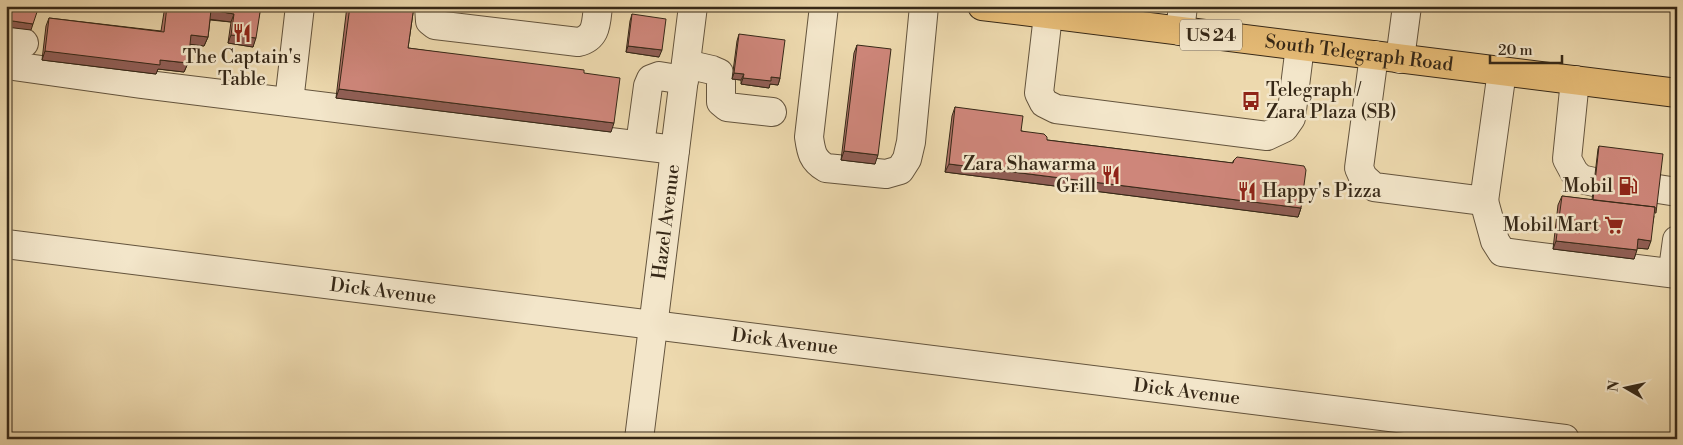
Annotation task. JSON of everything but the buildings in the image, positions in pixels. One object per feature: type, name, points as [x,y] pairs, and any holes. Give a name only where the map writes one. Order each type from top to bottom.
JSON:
[{"type":"highway","name":"South Telegraph Road","points":[[982,6],[1048,15],[1182,19],[1300,46],[1677,93]]},
{"type":"street","points":[[289,102],[300,6]]},
{"type":"street","points":[[429,6],[430,21],[435,25],[578,42],[586,40],[592,35],[596,25],[598,6]]},
{"type":"street","name":"Hazel Avenue","points":[[639,439],[693,6]]},
{"type":"street","points":[[824,6],[809,137],[812,155],[817,163],[826,168],[886,174],[900,170],[907,159],[911,142],[924,6]]},
{"type":"street","points":[[1407,6],[1387,57],[1359,168],[1363,177],[1374,187],[1484,200]]},
{"type":"street","points":[[1048,15],[1039,93],[1044,102],[1056,109],[1267,136],[1284,128],[1290,118],[1300,46]]},
{"type":"street","points":[[6,65],[141,84],[675,150]]},
{"type":"street","points":[[640,145],[648,86],[651,79],[659,76],[712,70],[719,73],[721,102],[727,107],[772,112]]},
{"type":"street","points":[[1502,71],[1484,200],[1495,242],[1502,252],[1676,259]]},
{"type":"street","points":[[1575,80],[1567,159],[1574,172],[1581,179],[1594,182]]},
{"type":"street","name":"Dick Avenue","points":[[6,244],[1564,439]]},
{"type":"place","name":"The Captain's Table","points":[[242,33]]},
{"type":"place","name":"Telegraph / Zara Plaza (SB)","points":[[1251,101]]},
{"type":"place","name":"Zara Shawarma Grill","points":[[1111,175]]},
{"type":"place","name":"Mobil","points":[[1628,186]]},
{"type":"place","name":"Happy's Pizza","points":[[1247,191]]},
{"type":"place","name":"Mobil Mart","points":[[1614,225]]}]
